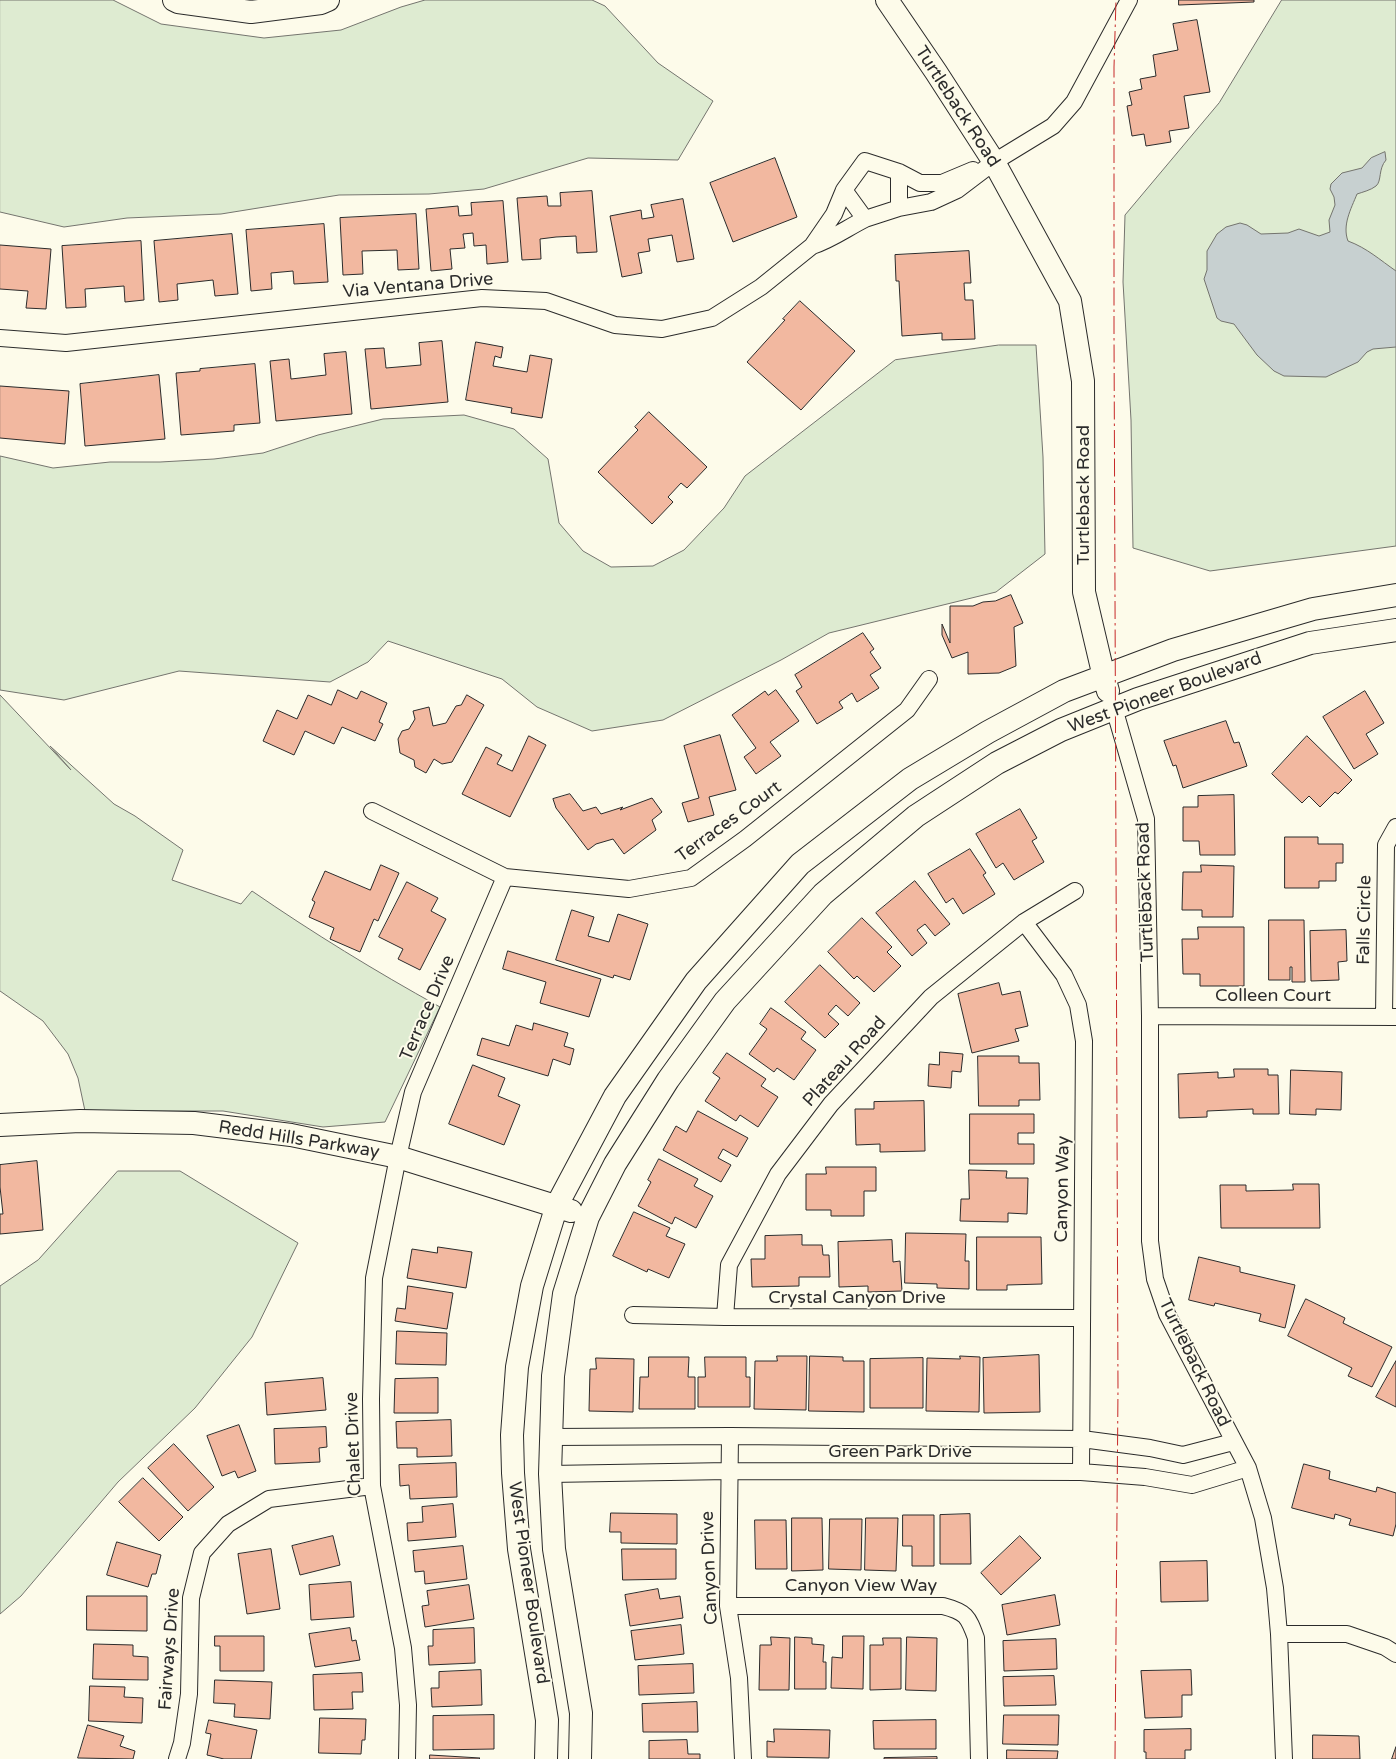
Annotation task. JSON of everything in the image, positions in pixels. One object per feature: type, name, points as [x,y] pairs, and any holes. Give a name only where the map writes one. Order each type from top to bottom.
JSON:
[{"type":"main road","points":[[174,0],[251,12],[321,3],[328,0]]},
{"type":"main road","name":"Turtleback Road","points":[[887,0],[994,162],[1070,300],[1084,381],[1084,592],[1104,677],[1114,708]]},
{"type":"main road","name":"West Pioneer Boulevard","points":[[546,1759],[547,1720],[520,1548],[513,1473],[512,1435],[517,1367],[532,1286],[557,1205],[616,1096],[696,981],[800,864],[910,779],[988,732],[1064,691],[1174,650],[1312,609],[1396,595]]},
{"type":"main road","name":"West Pioneer Boulevard","points":[[580,1759],[581,1714],[554,1548],[550,1474],[552,1376],[564,1294],[588,1217],[616,1164],[668,1080],[725,1001],[823,894],[916,816],[997,763],[1061,730],[1138,699],[1310,643],[1396,630]]},
{"type":"main road","name":"Redd Hills Parkway","points":[[0,1125],[80,1121],[194,1123],[291,1135],[398,1157],[557,1205],[588,1217]]},
{"type":"street","points":[[994,162],[942,183],[920,183],[899,172],[865,161],[844,190],[865,219],[899,208],[931,202],[957,190],[994,162],[1052,126],[1074,102],[1129,0]]},
{"type":"street","points":[[899,172],[899,208]]},
{"type":"street","name":"Via Ventana Drive","points":[[0,338],[66,343],[482,298],[546,301],[615,325],[662,329],[712,318],[760,286],[812,246],[834,214],[844,190]]},
{"type":"street","name":"Via Ventana Drive","points":[[812,246],[827,241],[842,230],[865,219]]},
{"type":"street","name":"Terraces Court","points":[[372,811],[505,878],[629,889],[691,878],[746,839],[906,710],[929,679]]},
{"type":"street","name":"Turtleback Road","points":[[1114,708],[1146,818],[1150,1016],[1150,1241],[1154,1279],[1167,1314],[1248,1468],[1263,1518],[1275,1588],[1280,1634],[1284,1759]]},
{"type":"street","name":"Falls Circle","points":[[1390,1017],[1386,845],[1396,827]]},
{"type":"street","name":"Terrace Drive","points":[[398,1157],[414,1092],[505,878]]},
{"type":"street","name":"Plateau Road","points":[[725,1317],[729,1265],[778,1174],[831,1104],[931,998],[1024,922],[1075,892]]},
{"type":"street","name":"Canyon Way","points":[[1024,922],[1064,975],[1078,1005],[1084,1041],[1081,1472]]},
{"type":"street","name":"Colleen Court","points":[[1150,1016],[1390,1017]]},
{"type":"street","name":"Chalet Drive","points":[[398,1157],[374,1278],[371,1399],[372,1486],[403,1648],[408,1704],[407,1759]]},
{"type":"street","name":"Crystal Canyon Drive","points":[[633,1314],[725,1317],[1081,1318]]},
{"type":"street","name":"Green Park Drive","points":[[551,1437],[730,1436],[1082,1439],[1150,1448],[1184,1455],[1233,1442]]},
{"type":"street","name":"Canyon Drive","points":[[730,1436],[728,1606],[739,1678],[743,1759]]},
{"type":"street","name":"Green Park Drive","points":[[550,1474],[729,1471],[1081,1472],[1145,1477],[1192,1484],[1248,1468]]},
{"type":"street","name":"Fairways Drive","points":[[177,1759],[182,1743],[189,1694],[191,1598],[202,1553],[228,1524],[269,1499],[372,1486]]},
{"type":"street","name":"Canyon View Way","points":[[728,1606],[943,1606],[958,1610],[969,1619],[976,1638],[979,1759]]},
{"type":"street","points":[[1280,1634],[1347,1634],[1384,1647],[1396,1654]]},
{"type":"green space","points":[[0,0],[113,0],[161,24],[264,38],[341,30],[425,0],[592,0],[605,6],[658,63],[713,101],[678,160],[588,158],[484,189],[429,194],[339,195],[221,214],[127,218],[64,227],[0,212]]},
{"type":"green space","points":[[1282,0],[1396,0],[1396,546],[1210,571],[1133,548],[1131,420],[1123,282],[1125,215],[1219,103]]},
{"type":"green space","points":[[999,345],[1036,345],[1043,457],[1045,554],[996,592],[829,633],[781,660],[663,720],[592,731],[537,707],[502,679],[388,641],[368,662],[330,682],[179,671],[64,700],[0,690],[0,456],[53,468],[110,462],[214,459],[263,453],[318,435],[383,419],[464,415],[514,429],[548,459],[559,523],[583,551],[611,567],[653,566],[684,550],[724,508],[745,476],[895,360]]},
{"type":"green space","points":[[0,695],[71,770],[50,746],[114,804],[135,816],[183,850],[172,880],[241,904],[252,891],[344,951],[440,1007],[385,1122],[323,1127],[223,1111],[85,1111],[78,1078],[68,1054],[43,1021],[0,991]]},
{"type":"green space","points":[[118,1171],[180,1171],[298,1243],[252,1337],[195,1408],[118,1482],[21,1596],[0,1614],[0,1286],[38,1260]]},
{"type":"shaded area","points":[[1385,152],[1386,160],[1382,167],[1378,184],[1372,189],[1357,194],[1348,217],[1346,235],[1348,241],[1367,251],[1396,271],[1396,347],[1373,349],[1367,352],[1358,362],[1326,377],[1284,376],[1274,371],[1257,355],[1234,324],[1217,318],[1204,279],[1207,270],[1207,251],[1217,234],[1226,227],[1240,223],[1261,234],[1288,233],[1299,229],[1319,236],[1330,232],[1329,220],[1335,205],[1330,189],[1331,184],[1342,173],[1362,168],[1371,158]]},
{"type":"building","points":[[1179,0],[1254,0],[1254,2],[1179,5]]},
{"type":"building","points":[[1197,20],[1210,92],[1184,96],[1189,128],[1169,131],[1171,142],[1146,146],[1144,134],[1132,136],[1127,106],[1132,105],[1129,92],[1142,89],[1140,79],[1156,76],[1153,55],[1178,50],[1173,24]]},
{"type":"building","points":[[775,158],[797,217],[733,242],[710,183]]},
{"type":"building","points":[[592,191],[597,252],[577,253],[576,236],[556,237],[540,239],[541,259],[522,260],[517,198],[547,196],[548,206],[561,206],[560,193]]},
{"type":"building","points":[[683,199],[694,259],[677,262],[672,235],[648,239],[650,251],[638,253],[642,273],[622,277],[610,216],[641,210],[642,219],[654,217],[651,205]]},
{"type":"building","points":[[503,201],[508,262],[487,264],[486,245],[474,246],[473,233],[463,234],[465,248],[450,249],[452,269],[431,271],[426,209],[458,206],[459,216],[472,215],[471,203]]},
{"type":"building","points":[[416,214],[419,269],[398,270],[397,250],[362,251],[363,274],[343,275],[340,218]]},
{"type":"building","points":[[324,224],[328,282],[294,284],[293,271],[271,273],[272,289],[251,291],[246,230]]},
{"type":"building","points":[[232,234],[238,294],[215,296],[213,280],[177,284],[178,300],[159,302],[154,241]]},
{"type":"building","points":[[141,241],[144,300],[125,302],[124,286],[85,289],[86,307],[66,308],[62,246]]},
{"type":"building","points":[[0,245],[51,249],[46,309],[26,308],[28,291],[0,289]]},
{"type":"building","points":[[969,251],[971,283],[964,283],[965,300],[973,300],[975,339],[942,340],[942,333],[902,336],[899,281],[896,281],[895,255]]},
{"type":"building","points":[[800,301],[855,351],[801,410],[747,362]]},
{"type":"building","points":[[442,341],[448,402],[371,409],[365,349],[384,348],[386,368],[421,365],[419,343]]},
{"type":"building","points":[[476,342],[503,347],[501,358],[495,356],[493,366],[527,372],[530,355],[552,359],[542,418],[511,413],[512,408],[466,400]]},
{"type":"building","points":[[346,352],[352,414],[276,421],[270,361],[289,359],[291,379],[326,375],[324,354]]},
{"type":"building","points":[[255,364],[260,423],[234,425],[234,431],[181,435],[176,373]]},
{"type":"building","points":[[159,375],[165,439],[85,446],[80,384]]},
{"type":"building","points":[[0,386],[69,391],[65,444],[0,438]]},
{"type":"building","points":[[649,412],[707,467],[687,488],[681,483],[668,497],[673,502],[652,524],[598,472],[638,430],[635,427]]},
{"type":"building","points":[[1011,595],[1023,623],[1014,627],[1016,666],[999,673],[968,674],[968,652],[952,658],[942,635],[942,624],[950,643],[950,606],[973,606]]},
{"type":"building","points":[[863,633],[874,649],[870,652],[881,668],[870,675],[879,688],[857,702],[852,693],[839,702],[843,708],[817,724],[796,691],[802,687],[795,675]]},
{"type":"building","points":[[338,690],[357,699],[361,691],[387,703],[379,722],[383,724],[375,741],[342,727],[334,744],[305,731],[294,755],[263,741],[277,710],[297,719],[308,695],[331,705]]},
{"type":"building","points":[[776,690],[799,721],[770,742],[781,756],[756,774],[744,757],[756,748],[732,715],[765,691],[768,695]]},
{"type":"building","points":[[1365,691],[1384,723],[1366,734],[1378,754],[1354,769],[1323,717]]},
{"type":"building","points":[[467,695],[484,705],[452,762],[442,764],[434,759],[426,773],[415,767],[414,760],[400,753],[398,739],[402,731],[409,729],[415,719],[413,711],[429,707],[433,726],[446,723],[456,706],[461,705]]},
{"type":"building","points":[[1226,721],[1234,743],[1239,742],[1247,766],[1183,788],[1176,765],[1173,766],[1164,741]]},
{"type":"building","points":[[720,735],[736,790],[709,797],[714,815],[688,822],[682,803],[699,798],[684,746]]},
{"type":"building","points":[[529,736],[546,745],[510,817],[462,794],[486,747],[502,755],[497,764],[512,771]]},
{"type":"building","points":[[1307,736],[1352,780],[1338,794],[1335,792],[1320,807],[1309,796],[1302,803],[1272,774]]},
{"type":"building","points":[[570,794],[583,811],[596,807],[601,814],[623,807],[620,810],[652,798],[662,812],[652,820],[656,830],[624,854],[613,839],[596,844],[588,850],[556,808],[553,799]]},
{"type":"building","points":[[1234,795],[1235,855],[1200,855],[1199,841],[1183,841],[1183,807],[1198,807],[1198,796]]},
{"type":"building","points":[[1020,809],[1037,838],[1032,841],[1044,862],[1014,880],[1003,863],[996,868],[976,834]]},
{"type":"building","points":[[1285,837],[1318,837],[1318,844],[1343,844],[1343,863],[1336,863],[1336,881],[1319,881],[1319,888],[1285,888]]},
{"type":"building","points":[[970,849],[986,873],[983,875],[995,894],[963,914],[953,898],[946,903],[928,874]]},
{"type":"building","points":[[381,865],[399,873],[378,921],[374,919],[360,952],[330,939],[334,928],[309,917],[315,902],[312,900],[325,871],[370,890]]},
{"type":"building","points":[[1201,865],[1234,866],[1233,917],[1202,917],[1202,910],[1182,910],[1183,872],[1201,872]]},
{"type":"building","points":[[915,881],[950,924],[935,936],[925,924],[917,930],[927,943],[912,956],[876,913]]},
{"type":"building","points":[[407,882],[438,898],[431,911],[446,919],[420,970],[398,959],[403,949],[379,937]]},
{"type":"building","points":[[572,910],[594,917],[588,936],[609,942],[618,914],[648,924],[630,980],[614,975],[613,978],[556,960]]},
{"type":"building","points":[[862,918],[892,947],[887,952],[901,966],[874,992],[857,976],[854,979],[828,952]]},
{"type":"building","points":[[1269,920],[1304,920],[1305,982],[1292,982],[1292,967],[1290,967],[1290,980],[1269,980]]},
{"type":"building","points":[[1198,927],[1244,927],[1244,986],[1200,986],[1200,974],[1183,974],[1182,939],[1198,939]]},
{"type":"building","points":[[1346,930],[1347,961],[1338,962],[1339,980],[1311,981],[1310,931]]},
{"type":"building","points":[[508,951],[601,979],[589,1017],[540,1003],[546,982],[503,969]]},
{"type":"building","points":[[820,965],[860,1003],[848,1016],[836,1005],[828,1014],[839,1024],[825,1038],[785,1002]]},
{"type":"building","points":[[999,983],[1002,995],[1020,991],[1028,1026],[1015,1029],[1019,1041],[972,1053],[958,994]]},
{"type":"building","points":[[771,1008],[806,1032],[801,1039],[816,1050],[794,1080],[777,1068],[774,1072],[749,1054],[767,1029],[760,1024]]},
{"type":"building","points":[[534,1023],[568,1033],[564,1046],[574,1049],[570,1065],[553,1059],[548,1076],[477,1055],[482,1038],[509,1046],[516,1025],[532,1030]]},
{"type":"building","points":[[940,1052],[963,1054],[961,1072],[952,1071],[951,1088],[928,1086],[929,1064],[939,1065]]},
{"type":"building","points":[[727,1053],[766,1079],[761,1086],[778,1097],[758,1127],[740,1115],[736,1121],[705,1101],[720,1078],[713,1073]]},
{"type":"building","points":[[978,1056],[1019,1056],[1019,1063],[1039,1063],[1040,1100],[1019,1100],[1019,1106],[979,1106]]},
{"type":"building","points":[[473,1065],[505,1078],[498,1096],[520,1105],[504,1145],[449,1124]]},
{"type":"building","points":[[1234,1069],[1268,1069],[1268,1075],[1278,1075],[1279,1114],[1253,1114],[1253,1109],[1207,1111],[1207,1117],[1179,1118],[1178,1074],[1218,1072],[1218,1078],[1234,1077]]},
{"type":"building","points":[[1291,1070],[1342,1072],[1341,1110],[1316,1109],[1316,1115],[1290,1114]]},
{"type":"building","points":[[924,1101],[925,1151],[880,1152],[880,1144],[856,1145],[855,1109],[874,1109],[874,1102]]},
{"type":"building","points":[[698,1111],[748,1138],[737,1157],[723,1149],[718,1158],[731,1165],[721,1182],[663,1150],[676,1126],[686,1132]]},
{"type":"building","points":[[970,1114],[1034,1114],[1034,1133],[1018,1133],[1018,1144],[1034,1144],[1034,1164],[970,1164]]},
{"type":"building","points":[[659,1159],[698,1179],[694,1186],[713,1196],[696,1228],[675,1217],[672,1224],[638,1206],[651,1182],[648,1180]]},
{"type":"building","points":[[37,1161],[43,1230],[0,1234],[0,1214],[3,1214],[0,1165]]},
{"type":"building","points":[[826,1167],[876,1167],[876,1191],[864,1191],[864,1216],[831,1216],[831,1210],[806,1210],[806,1174],[826,1174]]},
{"type":"building","points":[[969,1170],[1007,1171],[1006,1178],[1028,1178],[1027,1214],[1008,1213],[1008,1222],[960,1221],[961,1199],[969,1199]]},
{"type":"building","points":[[1293,1184],[1319,1184],[1320,1228],[1221,1228],[1220,1185],[1246,1185],[1246,1191],[1293,1190]]},
{"type":"building","points":[[634,1212],[670,1228],[666,1236],[685,1244],[669,1278],[648,1269],[647,1272],[613,1256]]},
{"type":"building","points":[[906,1233],[966,1234],[965,1261],[969,1261],[969,1289],[937,1288],[937,1284],[905,1283]]},
{"type":"building","points":[[802,1235],[802,1245],[822,1245],[823,1255],[829,1255],[830,1277],[799,1277],[799,1286],[752,1287],[751,1259],[765,1259],[765,1236]]},
{"type":"building","points":[[977,1237],[1041,1237],[1042,1284],[1007,1285],[1007,1290],[977,1290]]},
{"type":"building","points":[[892,1240],[893,1262],[900,1261],[902,1291],[868,1292],[868,1286],[839,1287],[838,1242]]},
{"type":"building","points":[[438,1247],[472,1252],[466,1288],[407,1278],[412,1249],[437,1253]]},
{"type":"building","points":[[1199,1257],[1240,1267],[1240,1272],[1295,1285],[1285,1328],[1259,1321],[1261,1314],[1215,1303],[1214,1306],[1189,1300]]},
{"type":"building","points":[[408,1286],[453,1293],[447,1329],[395,1321],[397,1308],[405,1309]]},
{"type":"building","points":[[1306,1299],[1345,1318],[1343,1323],[1392,1347],[1372,1387],[1348,1376],[1352,1368],[1288,1336]]},
{"type":"building","points":[[397,1331],[447,1333],[446,1365],[396,1364]]},
{"type":"building","points":[[1039,1355],[1040,1412],[984,1413],[983,1358]]},
{"type":"building","points":[[777,1356],[807,1356],[806,1410],[754,1409],[755,1361],[777,1361]]},
{"type":"building","points":[[810,1356],[843,1357],[843,1361],[864,1361],[864,1412],[809,1411]]},
{"type":"building","points":[[960,1356],[980,1357],[979,1412],[926,1411],[927,1358],[960,1359]]},
{"type":"building","points":[[649,1357],[689,1357],[688,1377],[695,1377],[695,1409],[639,1409],[640,1377],[648,1377]]},
{"type":"building","points":[[705,1357],[746,1357],[746,1377],[750,1377],[750,1407],[698,1407],[698,1377],[705,1377]]},
{"type":"building","points":[[596,1358],[634,1359],[633,1412],[589,1411],[590,1369],[596,1369]]},
{"type":"building","points":[[923,1358],[923,1408],[870,1408],[870,1359]]},
{"type":"building","points":[[1396,1361],[1396,1407],[1376,1397]]},
{"type":"building","points":[[323,1378],[326,1410],[267,1415],[265,1383]]},
{"type":"building","points":[[438,1378],[438,1413],[394,1413],[395,1379]]},
{"type":"building","points":[[451,1420],[452,1456],[417,1457],[417,1448],[397,1448],[396,1422]]},
{"type":"building","points":[[239,1425],[256,1471],[238,1478],[235,1471],[222,1476],[207,1436]]},
{"type":"building","points":[[326,1427],[327,1447],[319,1448],[320,1462],[275,1464],[274,1429]]},
{"type":"building","points":[[174,1444],[214,1487],[188,1511],[148,1468]]},
{"type":"building","points":[[456,1463],[457,1497],[410,1499],[409,1485],[400,1486],[399,1465]]},
{"type":"building","points":[[1304,1464],[1330,1471],[1329,1479],[1376,1492],[1377,1487],[1396,1493],[1396,1524],[1393,1536],[1349,1525],[1351,1519],[1335,1514],[1334,1519],[1292,1508]]},
{"type":"building","points":[[143,1478],[183,1517],[159,1541],[119,1502]]},
{"type":"building","points":[[453,1504],[456,1537],[408,1541],[407,1523],[423,1522],[422,1507]]},
{"type":"building","points":[[611,1513],[677,1514],[677,1544],[621,1543],[621,1532],[610,1532]]},
{"type":"building","points":[[970,1514],[971,1564],[940,1564],[940,1515]]},
{"type":"building","points":[[903,1515],[934,1515],[934,1566],[912,1566],[912,1546],[903,1546]]},
{"type":"building","points":[[792,1518],[822,1518],[823,1570],[792,1571]]},
{"type":"building","points":[[866,1518],[898,1518],[896,1571],[865,1570]]},
{"type":"building","points":[[830,1519],[862,1519],[861,1570],[829,1569]]},
{"type":"building","points":[[755,1520],[786,1520],[787,1569],[756,1569]]},
{"type":"building","points":[[333,1536],[340,1565],[300,1575],[292,1546]]},
{"type":"building","points":[[1020,1536],[1041,1558],[1001,1595],[981,1573]]},
{"type":"building","points":[[117,1542],[161,1555],[156,1574],[152,1574],[148,1587],[107,1575]]},
{"type":"building","points":[[463,1546],[467,1579],[425,1584],[424,1571],[415,1572],[413,1551]]},
{"type":"building","points":[[271,1549],[280,1609],[247,1614],[238,1554]]},
{"type":"building","points":[[622,1549],[676,1549],[676,1579],[623,1580]]},
{"type":"building","points":[[1207,1561],[1208,1601],[1161,1602],[1160,1562]]},
{"type":"building","points":[[351,1582],[354,1617],[311,1620],[309,1585]]},
{"type":"building","points":[[469,1585],[474,1619],[425,1627],[422,1606],[429,1605],[427,1591]]},
{"type":"building","points":[[658,1589],[660,1599],[680,1596],[683,1618],[630,1626],[625,1595]]},
{"type":"building","points":[[1055,1595],[1060,1625],[1007,1635],[1002,1605]]},
{"type":"building","points":[[87,1596],[147,1596],[147,1631],[87,1630]]},
{"type":"building","points":[[681,1625],[684,1654],[635,1660],[631,1631]]},
{"type":"building","points":[[350,1628],[352,1641],[356,1640],[360,1660],[315,1667],[309,1634]]},
{"type":"building","points":[[474,1628],[475,1663],[429,1665],[428,1646],[433,1646],[433,1630]]},
{"type":"building","points":[[215,1636],[264,1636],[264,1671],[220,1671],[220,1646],[215,1646]]},
{"type":"building","points":[[843,1636],[864,1636],[863,1689],[831,1688],[832,1657],[842,1658]]},
{"type":"building","points":[[771,1637],[790,1638],[789,1690],[759,1690],[760,1645],[771,1645]]},
{"type":"building","points":[[795,1637],[812,1638],[812,1644],[824,1645],[823,1662],[826,1662],[826,1689],[795,1689]]},
{"type":"building","points":[[907,1637],[937,1638],[936,1691],[906,1690]]},
{"type":"building","points":[[883,1638],[901,1638],[901,1689],[870,1690],[870,1645],[883,1645]]},
{"type":"building","points":[[1056,1639],[1057,1669],[1004,1671],[1003,1641]]},
{"type":"building","points":[[94,1644],[133,1645],[133,1656],[148,1657],[148,1680],[93,1679]]},
{"type":"building","points":[[693,1664],[694,1693],[639,1695],[638,1666]]},
{"type":"building","points":[[481,1670],[482,1705],[432,1707],[431,1688],[439,1688],[439,1672]]},
{"type":"building","points":[[1191,1670],[1192,1695],[1182,1695],[1182,1717],[1145,1718],[1141,1671]]},
{"type":"building","points":[[362,1673],[363,1692],[352,1692],[353,1709],[314,1710],[313,1675]]},
{"type":"building","points":[[1054,1676],[1056,1705],[1004,1706],[1003,1677]]},
{"type":"building","points":[[215,1680],[272,1682],[270,1719],[234,1717],[235,1704],[214,1703]]},
{"type":"building","points":[[90,1686],[125,1687],[124,1697],[143,1698],[142,1723],[89,1721]]},
{"type":"building","points":[[697,1702],[698,1732],[643,1732],[642,1704]]},
{"type":"building","points":[[494,1715],[494,1749],[433,1750],[433,1716]]},
{"type":"building","points":[[1004,1715],[1059,1715],[1058,1745],[1003,1744]]},
{"type":"building","points":[[320,1718],[366,1719],[365,1740],[362,1740],[361,1754],[319,1753]]},
{"type":"building","points":[[209,1720],[257,1730],[251,1759],[224,1759],[207,1755],[211,1734],[206,1733]]},
{"type":"building","points":[[936,1720],[936,1749],[874,1749],[873,1721]]},
{"type":"building","points":[[88,1725],[124,1736],[120,1746],[135,1751],[133,1759],[78,1758]]},
{"type":"building","points":[[774,1729],[830,1730],[829,1758],[767,1757],[767,1741],[774,1742]]},
{"type":"building","points":[[1191,1729],[1191,1750],[1185,1750],[1185,1759],[1146,1759],[1146,1752],[1144,1752],[1144,1730]]},
{"type":"building","points":[[1313,1735],[1359,1736],[1360,1759],[1313,1759]]},
{"type":"building","points":[[687,1740],[688,1754],[700,1754],[700,1759],[649,1759],[649,1741]]},
{"type":"building","points":[[1396,1747],[1396,1759],[1392,1759]]},
{"type":"building","points":[[1007,1750],[1058,1751],[1057,1759],[1007,1759]]},
{"type":"building","points":[[430,1755],[480,1758],[430,1759]]},
{"type":"building","points":[[937,1757],[937,1759],[884,1759],[884,1758]]},
{"type":"power","points":[[1115,1759],[1118,1389],[1114,330],[1114,67],[1116,0]]}]
